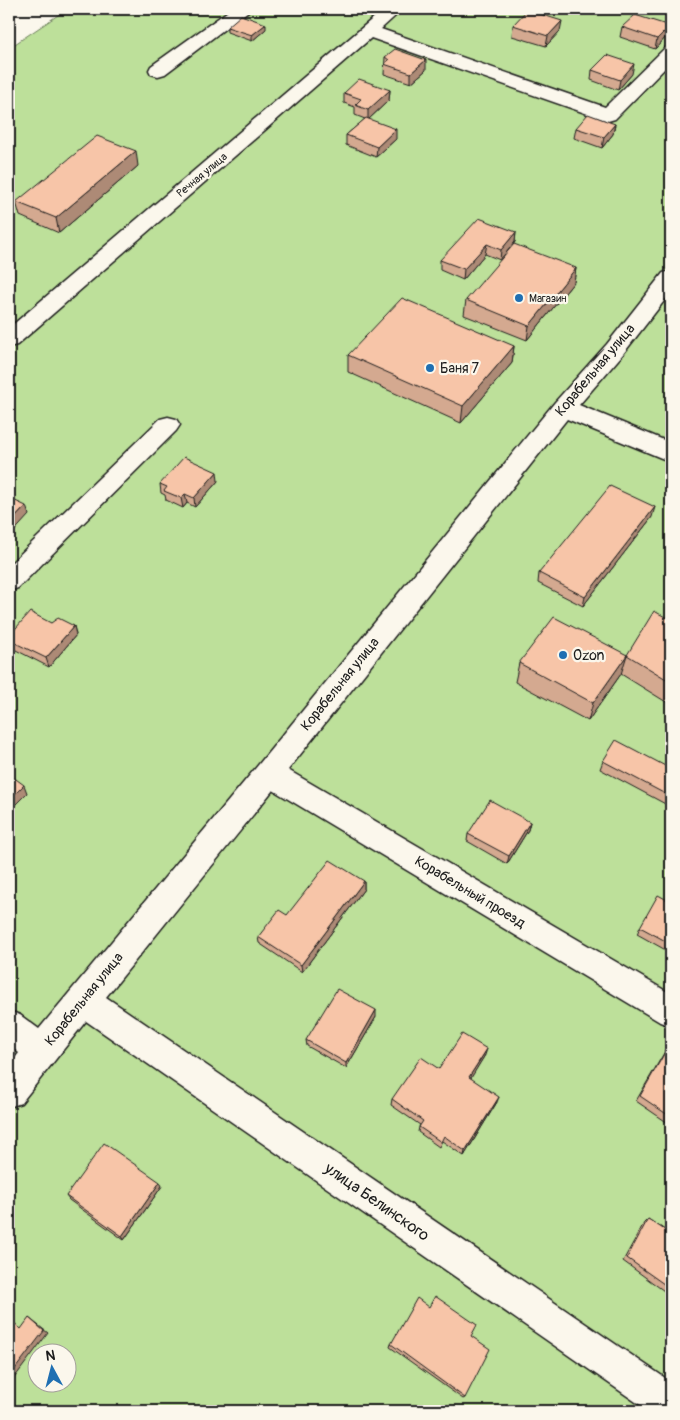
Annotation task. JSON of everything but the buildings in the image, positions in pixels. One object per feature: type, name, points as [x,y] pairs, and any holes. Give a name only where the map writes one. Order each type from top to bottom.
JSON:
[{"type":"street","points":[[158,70],[242,9]]},
{"type":"street","name":"Речная улица","points":[[9,340],[394,9]]},
{"type":"street","points":[[369,31],[608,115],[671,52]]},
{"type":"street","name":"Корабельная улица","points":[[9,1091],[269,773],[563,408],[615,349],[671,278]]},
{"type":"street","points":[[563,408],[671,453]]},
{"type":"street","points":[[9,582],[168,425]]},
{"type":"street","name":"Корабельный проезд","points":[[269,773],[671,1011]]},
{"type":"street","name":"улица Белинского","points":[[84,1000],[671,1404]]},
{"type":"street","points":[[9,1026],[42,1050]]},
{"type":"green space","points":[[67,9],[671,9],[671,1411],[9,1411],[9,48]]},
{"type":"place","name":"Магазин","points":[[519,298]]},
{"type":"place","name":"Баня 7","points":[[430,368]]},
{"type":"place","name":"Ozon","points":[[563,655]]}]
